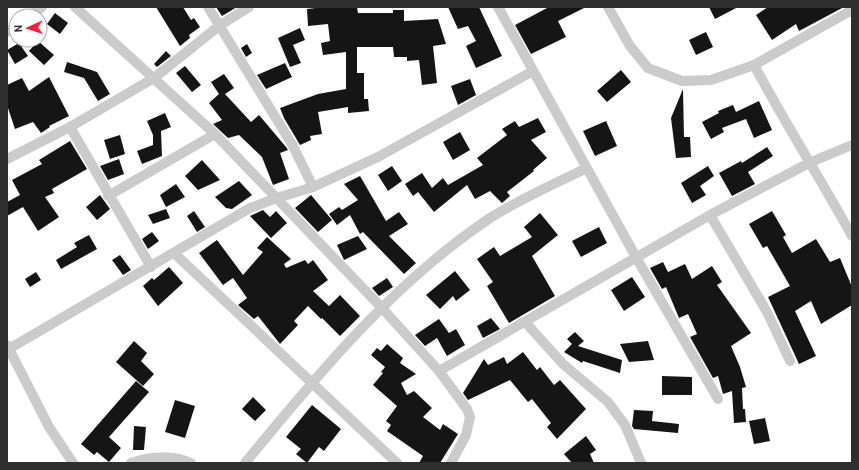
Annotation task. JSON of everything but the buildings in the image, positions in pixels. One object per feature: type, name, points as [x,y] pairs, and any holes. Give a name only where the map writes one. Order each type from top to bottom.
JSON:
[{"type":"street","points":[[75,7],[215,134],[381,307],[439,371],[467,409],[470,417],[466,435],[452,463]]},
{"type":"street","points":[[208,7],[293,146],[313,187]]},
{"type":"street","points":[[7,159],[70,127],[154,78],[219,26],[249,7]]},
{"type":"street","points":[[498,7],[637,259],[718,399]]},
{"type":"street","points":[[608,7],[630,46],[648,68],[682,81],[711,80],[754,65],[852,10]]},
{"type":"street","points":[[754,65],[780,114],[811,162],[852,236]]},
{"type":"street","points":[[74,463],[49,427],[8,348],[151,267],[250,208],[313,187],[378,158],[533,71]]},
{"type":"street","points":[[70,127],[108,196],[151,267]]},
{"type":"street","points":[[108,196],[215,134]]},
{"type":"street","points":[[439,371],[637,259],[710,215],[811,162],[852,145]]},
{"type":"street","points":[[245,463],[312,382],[381,307],[437,258],[490,218],[586,168]]},
{"type":"street","points":[[710,215],[767,312],[790,361]]},
{"type":"street","points":[[174,253],[397,463]]},
{"type":"street","points":[[525,322],[563,364],[608,402],[625,425],[641,463]]},
{"type":"street","points":[[131,463],[139,460],[164,457],[191,463]]}]
